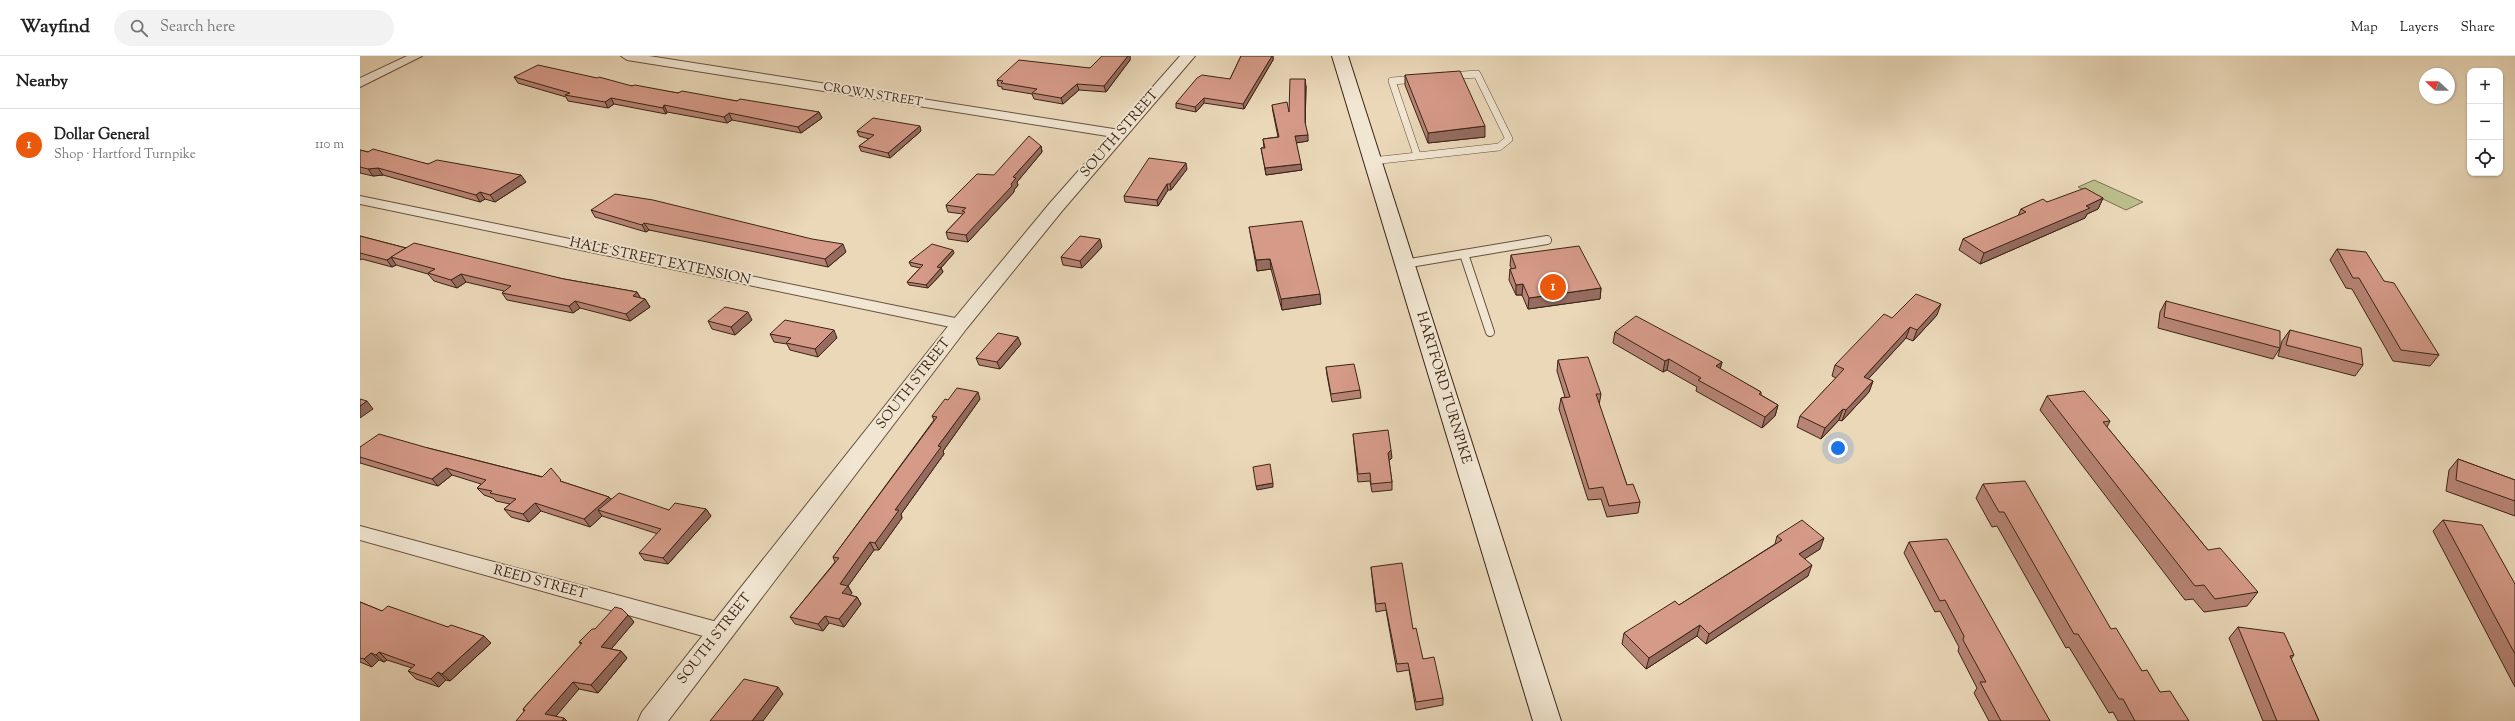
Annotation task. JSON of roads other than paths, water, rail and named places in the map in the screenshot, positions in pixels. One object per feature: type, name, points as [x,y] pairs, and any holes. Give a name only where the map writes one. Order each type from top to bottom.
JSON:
[{"type":"main road","name":"HARTFORD TURNPIKE","points":[[1340,56],[1546,721]]},
{"type":"street","points":[[360,83],[416,56]]},
{"type":"street","name":"CROWN STREET","points":[[627,56],[1120,134]]},
{"type":"street","name":"SOUTH STREET","points":[[652,721],[960,324],[1056,207],[1188,56]]},
{"type":"street","name":"HALE STREET EXTENSION","points":[[360,200],[960,324]]},
{"type":"street","name":"REED STREET","points":[[360,533],[721,632]]},
{"type":"lane","points":[[1372,161],[1499,147],[1509,139],[1477,74],[1438,77]]},
{"type":"lane","points":[[1417,155],[1392,81],[1423,78]]},
{"type":"lane","points":[[1404,264],[1547,240]]},
{"type":"lane","points":[[1464,254],[1490,332]]},
{"type":"place","name":"Dollar General","points":[[1553,287]]}]
